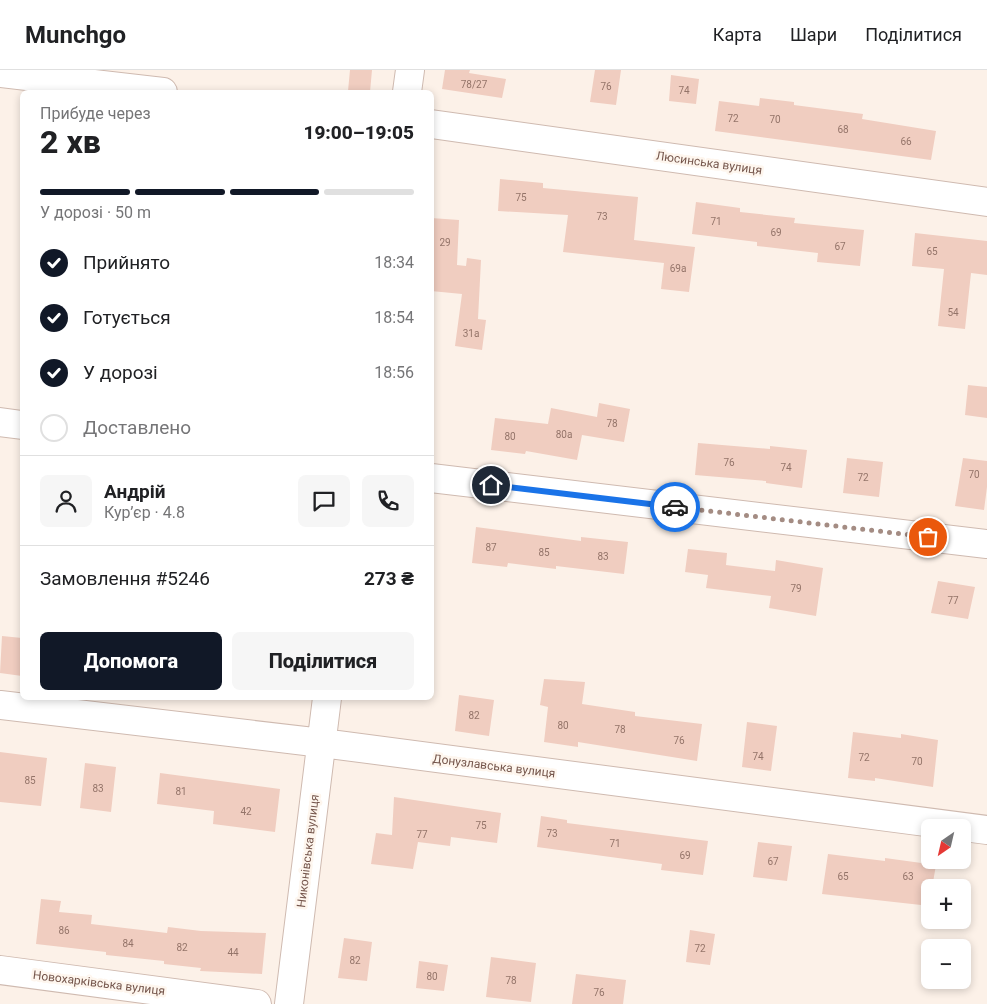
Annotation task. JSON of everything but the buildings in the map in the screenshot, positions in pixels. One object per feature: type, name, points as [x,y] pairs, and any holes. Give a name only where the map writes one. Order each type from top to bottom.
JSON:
[{"type":"street","points":[[407,90],[410,70]]},
{"type":"street","points":[[0,74],[145,90]]},
{"type":"street","name":"Люсинська вулиця","points":[[434,124],[987,202]]},
{"type":"street","points":[[0,422],[20,425]]},
{"type":"street","points":[[434,478],[987,544]]},
{"type":"street","name":"Никонівська вулиця","points":[[288,1004],[327,700]]},
{"type":"street","name":"Донузлавська вулиця","points":[[0,705],[322,743],[987,830]]},
{"type":"street","name":"Новохарківська вулиця","points":[[0,970],[258,1004]]},
{"type":"way so far","points":[[675,507],[928,537]]},
{"type":"route","points":[[491,485],[675,507]]}]
